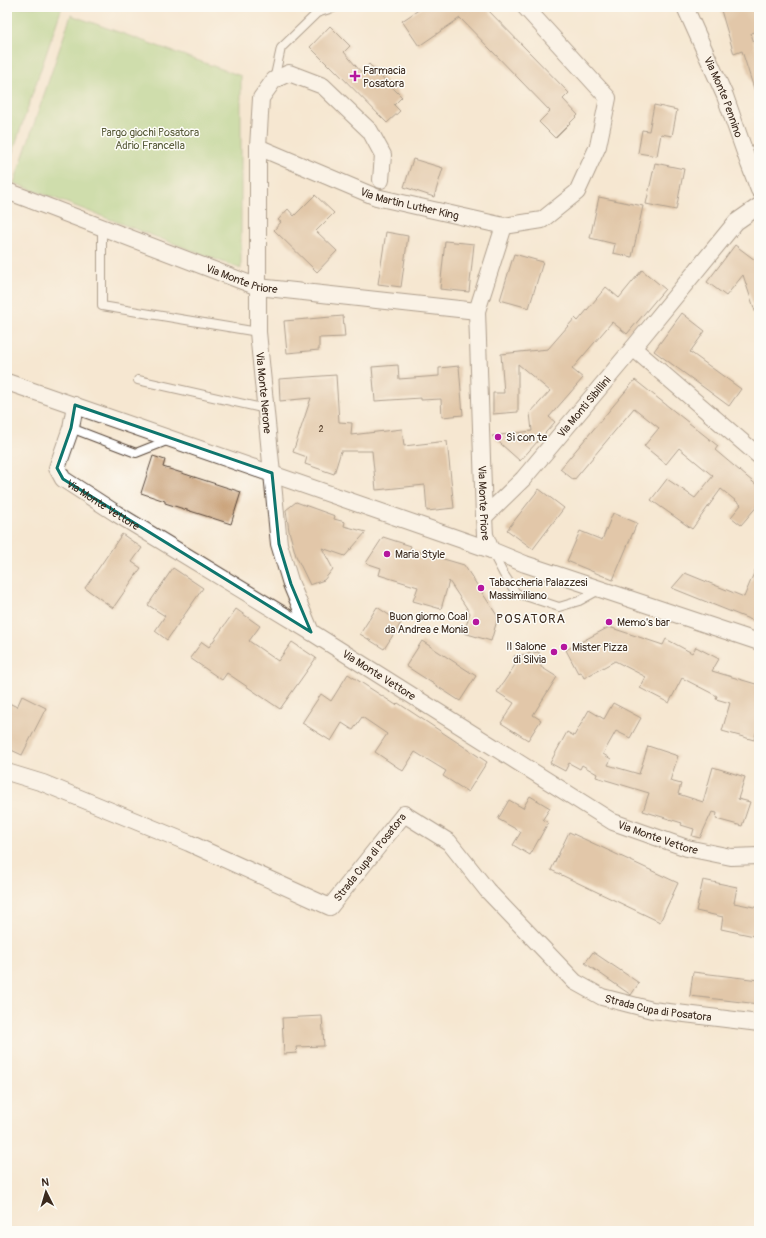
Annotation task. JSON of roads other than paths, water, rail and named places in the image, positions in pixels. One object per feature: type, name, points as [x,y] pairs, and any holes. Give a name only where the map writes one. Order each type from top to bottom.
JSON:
[{"type":"street","name":"Via Martin Luther King","points":[[258,146],[376,196],[504,226],[542,220],[577,192],[598,146],[608,98],[525,7]]},
{"type":"street","name":"Via Monte Pennino","points":[[685,7],[725,96],[748,164],[759,190]]},
{"type":"street","name":"Via Martin Luther King","points":[[274,80],[289,73],[323,86],[370,131],[383,155],[380,180]]},
{"type":"street","points":[[258,146],[261,98],[274,80]]},
{"type":"street","name":"Via Monte Nerone","points":[[258,146],[258,332],[279,544],[291,584],[311,632]]},
{"type":"street","name":"Via Monte Priore","points":[[13,193],[258,288],[477,311]]},
{"type":"street","name":"Via Monti Sibillini","points":[[484,517],[523,478],[633,348],[736,222],[759,206]]},
{"type":"street","name":"Via Monte Priore","points":[[491,550],[485,535],[477,311],[504,226]]},
{"type":"street","points":[[633,348],[759,456]]},
{"type":"street","points":[[7,382],[272,473],[491,550],[525,564],[759,642]]},
{"type":"street","name":"Via Monte Vettore","points":[[75,405],[71,428],[57,468],[63,479],[311,632],[613,822],[687,848],[731,857],[759,856]]},
{"type":"street","name":"Strada Cupa di Posatora","points":[[7,772],[42,784],[189,843],[330,907],[404,814],[449,842],[487,890],[575,982],[602,997],[652,1010],[759,1023]]},
{"type":"lane","points":[[274,80],[281,48],[317,14],[336,7]]},
{"type":"lane","points":[[102,227],[102,306],[258,332]]},
{"type":"lane","points":[[138,380],[266,408]]},
{"type":"lane","points":[[71,428],[136,452],[172,439]]},
{"type":"lane","points":[[491,550],[516,593],[559,607],[579,601],[600,589]]},
{"type":"place","name":"Farmacia Posatora","points":[[355,76]]},
{"type":"place","name":"Sì con te","points":[[498,437]]},
{"type":"place","name":"Maria Style","points":[[387,554]]},
{"type":"place","name":"Tabaccheria Palazzesi Massimiliano","points":[[481,588]]},
{"type":"place","name":"Buon giorno Coal da Andrea e Monia","points":[[476,622]]},
{"type":"place","name":"Memo's bar","points":[[609,622]]},
{"type":"place","name":"Mister Pizza","points":[[564,647]]},
{"type":"place","name":"Il Salone di Silvia","points":[[554,652]]},
{"type":"district","name":"POSATORA","points":[[531,618]]},
{"type":"park label","name":"Pargo giochi Posatora Adrio Francella","points":[[150,138]]}]
